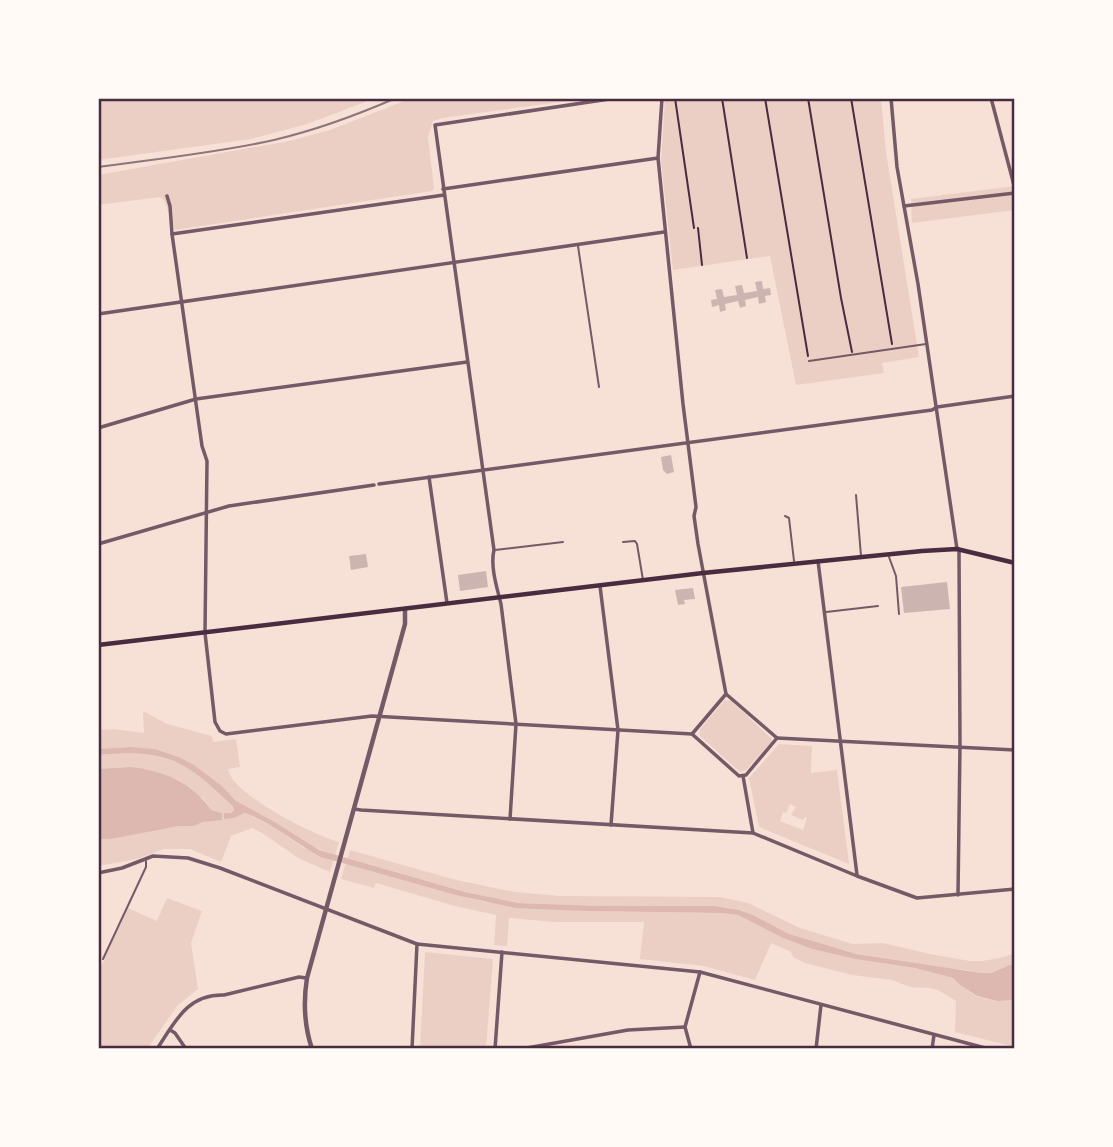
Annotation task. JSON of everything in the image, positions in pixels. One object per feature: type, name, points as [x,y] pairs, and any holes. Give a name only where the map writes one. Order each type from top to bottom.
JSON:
[{"type":"main road","points":[[98,645],[861,556],[958,549],[1015,563]]},
{"type":"street","points":[[510,819],[516,724],[435,125],[616,98]]},
{"type":"street","points":[[662,98],[658,158],[696,506],[694,516],[726,694],[777,738],[1015,750]]},
{"type":"street","points":[[891,98],[897,167],[937,407],[950,513],[958,549],[958,895]]},
{"type":"street","points":[[904,206],[1015,191],[991,98]]},
{"type":"street","points":[[172,234],[658,158]]},
{"type":"street","points":[[167,196],[202,446],[207,461],[205,640],[215,722],[220,730],[226,734],[380,717],[692,734],[739,776],[746,775],[777,738]]},
{"type":"street","points":[[98,314],[665,232]]},
{"type":"street","points":[[98,428],[196,399],[467,362]]},
{"type":"street","points":[[98,544],[229,506],[920,412],[937,407],[1015,396]]},
{"type":"street","points":[[429,477],[448,604]]},
{"type":"street","points":[[818,561],[857,876]]},
{"type":"street","points":[[600,586],[618,730],[611,825]]},
{"type":"street","points":[[312,1049],[304,1014],[307,978],[405,624],[405,610]]},
{"type":"street","points":[[692,734],[726,694]]},
{"type":"street","points":[[743,776],[753,833]]},
{"type":"street","points":[[354,809],[753,833],[917,898],[1015,889]]},
{"type":"street","points":[[98,873],[136,864],[153,856],[197,860],[417,944],[700,972],[989,1049]]},
{"type":"street","points":[[412,1049],[417,944]]},
{"type":"street","points":[[495,1049],[502,952]]},
{"type":"street","points":[[691,1049],[685,1027],[700,972]]},
{"type":"street","points":[[157,1049],[186,1009],[205,996],[224,995],[299,977],[307,978]]},
{"type":"street","points":[[816,1049],[821,1005]]},
{"type":"street","points":[[521,1049],[628,1030],[685,1027]]},
{"type":"street","points":[[170,1030],[186,1049]]},
{"type":"street","points":[[932,1049],[934,1035]]},
{"type":"lane","points":[[578,245],[599,387]]},
{"type":"lane","points":[[809,361],[927,344]]},
{"type":"lane","points":[[856,495],[861,556]]},
{"type":"lane","points":[[785,516],[789,518],[794,564]]},
{"type":"lane","points":[[623,542],[635,541],[637,544],[643,581]]},
{"type":"lane","points":[[494,550],[563,542]]},
{"type":"lane","points":[[889,554],[900,614]]},
{"type":"lane","points":[[825,612],[878,606]]},
{"type":"lane","points":[[103,959],[146,867],[146,858]]},
{"type":"path","points":[[675,98],[702,265]]},
{"type":"path","points":[[722,98],[747,258]]},
{"type":"path","points":[[765,98],[809,361]]},
{"type":"path","points":[[808,98],[853,355]]},
{"type":"path","points":[[851,98],[893,349]]},
{"type":"shaded area","points":[[98,98],[376,98],[307,124],[251,139],[98,160]]},
{"type":"shaded area","points":[[412,98],[590,98],[433,121],[428,137],[434,189],[432,191],[175,230],[164,200],[160,197],[98,205],[98,175],[289,141],[330,130]]},
{"type":"shaded area","points":[[665,98],[881,98],[886,152],[919,357],[882,363],[884,373],[796,385],[770,256],[673,270],[661,161]]},
{"type":"shaded area","points":[[1015,186],[1015,210],[912,223],[911,199]]},
{"type":"shaded area","points":[[725,700],[731,701],[772,741],[746,770],[740,772],[700,736],[700,729]]},
{"type":"shaded area","points":[[143,711],[167,724],[212,736],[213,742],[236,739],[240,767],[228,769],[233,779],[258,802],[276,813],[312,832],[339,842],[330,872],[300,859],[252,828],[231,836],[221,862],[190,849],[164,849],[137,859],[98,866],[98,839],[111,839],[178,825],[193,826],[222,813],[211,810],[203,798],[130,767],[98,769],[98,755],[123,753],[159,756],[182,764],[234,806],[231,813],[234,818],[245,813],[272,826],[304,848],[335,855],[308,845],[273,821],[236,801],[222,786],[179,757],[155,749],[98,749],[98,730],[144,733]]},
{"type":"shaded area","points":[[779,744],[812,746],[811,773],[837,770],[849,864],[759,827],[749,778]],"holes":[[[790,804],[796,807],[791,815],[803,820],[807,818],[803,830],[780,821]]]},
{"type":"shaded area","points":[[98,749],[155,749],[194,765],[222,786],[236,801],[319,850],[465,892],[518,903],[715,906],[739,910],[789,934],[856,954],[981,973],[1015,966],[1015,1000],[997,1001],[977,996],[953,978],[915,968],[812,949],[783,938],[738,915],[516,908],[456,895],[321,857],[265,822],[245,813],[224,819],[224,813],[231,813],[233,806],[203,779],[181,764],[147,754],[98,755]]},
{"type":"shaded area","points":[[130,767],[154,771],[176,779],[195,792],[211,810],[222,813],[222,820],[98,839],[98,769]]},
{"type":"shaded area","points":[[350,850],[456,880],[515,892],[560,896],[720,897],[748,903],[800,928],[853,944],[883,943],[970,961],[1000,958],[1015,953],[1015,966],[1007,966],[991,973],[951,970],[856,954],[817,943],[789,934],[739,910],[715,906],[518,903],[465,892],[348,858],[346,863],[485,902],[586,911],[738,915],[783,938],[812,949],[915,968],[953,978],[977,997],[997,1001],[1015,1000],[1015,1047],[955,1032],[956,1001],[938,990],[910,987],[892,980],[852,975],[805,963],[793,957],[791,952],[771,943],[755,980],[704,966],[640,959],[644,922],[555,922],[509,918],[507,946],[494,945],[496,915],[376,883],[374,888],[341,879]]},
{"type":"shaded area","points":[[167,898],[202,911],[191,943],[198,989],[178,1005],[147,1049],[98,1049],[98,973],[128,908],[157,921]]},
{"type":"shaded area","points":[[425,952],[493,959],[486,1049],[420,1049]]},
{"type":"building","points":[[762,281],[763,289],[770,288],[771,295],[765,296],[766,302],[759,304],[758,297],[745,300],[746,306],[740,308],[738,301],[725,304],[726,310],[720,312],[719,305],[712,307],[711,300],[717,299],[715,290],[722,289],[724,297],[737,295],[735,286],[742,285],[744,293],[757,291],[755,282]]},
{"type":"building","points":[[671,455],[674,472],[667,474],[663,470],[661,457]]},
{"type":"building","points":[[366,554],[368,567],[351,570],[349,556]]},
{"type":"building","points":[[486,571],[488,587],[460,591],[458,575]]},
{"type":"building","points":[[947,582],[950,609],[904,613],[901,587]]},
{"type":"building","points":[[693,588],[695,599],[684,600],[685,604],[678,605],[675,590]]},
{"type":"railway","points":[[98,167],[274,140],[336,122],[396,98]]}]
